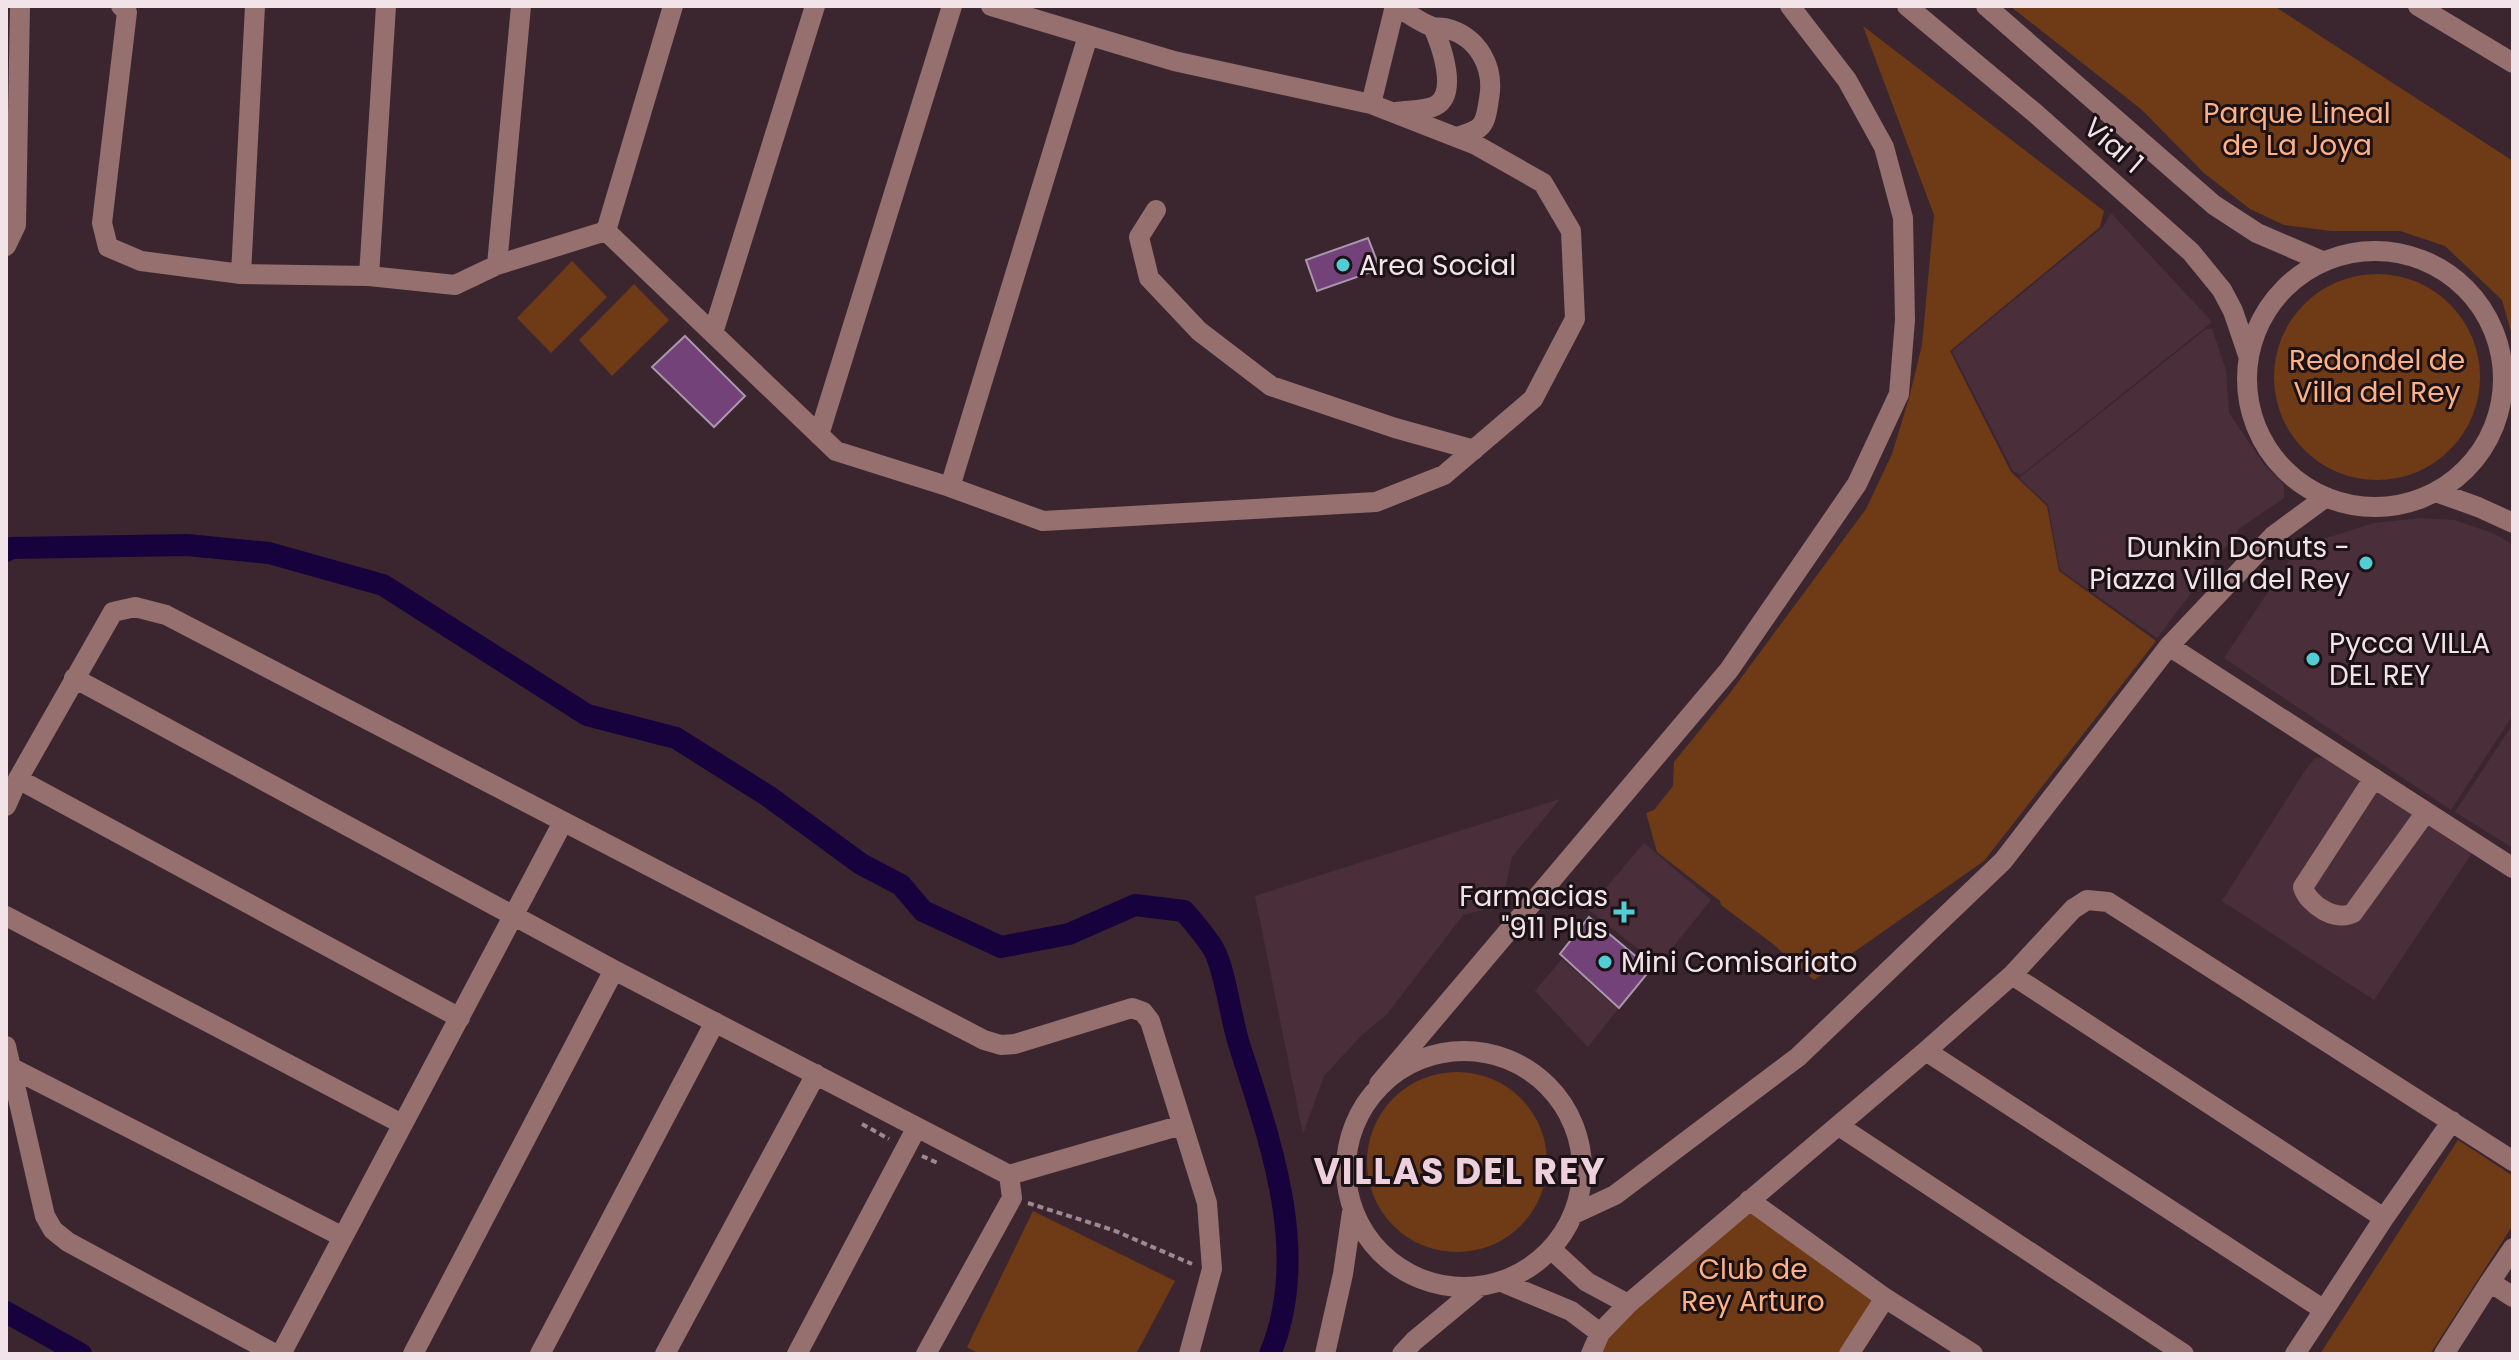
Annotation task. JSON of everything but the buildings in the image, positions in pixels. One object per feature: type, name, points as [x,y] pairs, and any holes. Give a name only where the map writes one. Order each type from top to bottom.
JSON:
[{"type":"street","points":[[6,246],[16,225],[12,117],[20,6]]},
{"type":"street","points":[[121,6],[127,12],[102,223],[108,247],[141,261],[241,274],[369,276],[455,285],[497,265],[606,231]]},
{"type":"street","points":[[241,274],[255,6]]},
{"type":"street","points":[[369,276],[386,6]]},
{"type":"street","points":[[497,265],[521,6]]},
{"type":"street","points":[[606,231],[673,6]]},
{"type":"street","points":[[713,333],[815,6]]},
{"type":"street","points":[[819,435],[952,6]]},
{"type":"street","points":[[606,231],[836,451],[950,487],[1043,521],[1376,502],[1444,475],[1533,399],[1575,319],[1571,231],[1543,183],[1457,137],[1371,104],[1174,61],[991,6]]},
{"type":"street","points":[[1371,104],[1395,6],[1433,27],[1445,28],[1476,44],[1488,65],[1491,91],[1486,122],[1477,131],[1457,137]]},
{"type":"street","points":[[1325,1354],[1343,1274],[1352,1212],[1345,1178],[1347,1144],[1358,1112],[1729,670],[1857,484],[1899,394],[1905,320],[1903,218],[1884,147],[1847,80],[1790,6]]},
{"type":"street","name":"Vial 1","points":[[1907,6],[2035,113],[2191,252],[2222,290],[2233,311],[2248,355]]},
{"type":"street","name":"Vial 1","points":[[1986,6],[2214,205],[2257,233],[2322,261]]},
{"type":"street","points":[[2418,6],[2513,63]]},
{"type":"street","points":[[1395,113],[1435,106],[1443,98],[1446,60],[1433,27]]},
{"type":"street","points":[[950,487],[1088,36]]},
{"type":"street","points":[[1156,210],[1139,237],[1149,278],[1199,331],[1271,386],[1395,428],[1474,450]]},
{"type":"street","points":[[2351,252],[2396,252],[2425,261],[2451,276],[2474,297],[2496,336],[2508,403],[2476,459],[2458,477],[2436,492],[2410,502],[2363,507],[2326,497],[2298,482],[2266,447],[2252,418],[2246,387],[2248,355],[2257,325],[2273,299],[2295,277],[2322,261],[2351,252]]},
{"type":"street","points":[[2436,492],[2513,523]]},
{"type":"street","points":[[1574,1214],[1615,1195],[1798,1057],[1935,927],[2003,861],[2169,646],[2273,536],[2326,497]]},
{"type":"street","points":[[6,806],[18,779],[113,612],[135,607],[166,615],[984,1040],[1001,1045],[1015,1044],[1132,1008],[1143,1012],[1150,1021],[1207,1203],[1212,1269],[1189,1354]]},
{"type":"street","points":[[2169,646],[2513,868]]},
{"type":"street","points":[[74,678],[614,970],[1009,1175],[1182,1125]]},
{"type":"street","points":[[2374,778],[2303,887],[2305,895],[2323,909],[2336,917],[2353,913],[2426,812]]},
{"type":"street","points":[[18,779],[460,1018]]},
{"type":"street","points":[[6,1046],[45,1216],[53,1230],[68,1242],[278,1354],[516,915],[563,822]]},
{"type":"street","points":[[1591,1354],[1600,1333],[1628,1304],[1926,1051],[2012,975],[2073,909],[2087,900],[2108,902],[2513,1161]]},
{"type":"street","points":[[6,916],[402,1124]]},
{"type":"street","points":[[413,1354],[614,970]]},
{"type":"street","points":[[2012,975],[2384,1218]]},
{"type":"street","points":[[540,1354],[715,1022]]},
{"type":"street","points":[[1352,1212],[1373,1246],[1403,1271],[1440,1286],[1479,1287],[1502,1282],[1529,1269],[1552,1250],[1574,1214],[1583,1175],[1578,1135],[1559,1098],[1530,1070],[1492,1054],[1452,1050],[1412,1061],[1379,1084]]},
{"type":"street","points":[[1926,1051],[2324,1310]]},
{"type":"street","points":[[10,1067],[343,1237]]},
{"type":"street","points":[[665,1354],[816,1074]]},
{"type":"street","points":[[2295,1354],[2452,1121]]},
{"type":"street","points":[[1839,1126],[2184,1354]]},
{"type":"street","points":[[797,1354],[917,1127]]},
{"type":"street","points":[[931,1352],[1012,1198],[1009,1175]]},
{"type":"street","points":[[1749,1200],[1885,1298],[1973,1354]]},
{"type":"street","points":[[2444,1354],[2513,1248]]},
{"type":"street","points":[[1552,1250],[1587,1282],[1628,1304]]},
{"type":"street","points":[[1502,1282],[1571,1311],[1600,1333]]},
{"type":"street","points":[[2490,1282],[2513,1297]]},
{"type":"street","points":[[1402,1354],[1479,1287]]},
{"type":"street","points":[[1849,1354],[1885,1298]]},
{"type":"path","points":[[857,1121],[949,1168]]},
{"type":"path","points":[[1012,1198],[1113,1230],[1197,1266]]},
{"type":"shaded area","points":[[2111,213],[2212,322],[2021,475],[2013,471],[1952,351],[2103,227]]},
{"type":"shaded area","points":[[2206,329],[2212,329],[2226,370],[2229,413],[2265,466],[2284,485],[2284,498],[2240,528],[2157,638],[2060,570],[2048,505],[2019,478]]},
{"type":"shaded area","points":[[2421,518],[2454,520],[2495,534],[2513,545],[2513,715],[2451,810],[2224,658],[2298,547],[2374,523]]},
{"type":"shaded area","points":[[2513,724],[2513,848],[2455,812]]},
{"type":"shaded area","points":[[2328,757],[2472,853],[2374,1000],[2222,901],[2306,769],[2315,758]]},
{"type":"shaded area","points":[[1560,799],[1512,857],[1504,893],[1483,910],[1463,915],[1388,1013],[1361,1036],[1324,1076],[1303,1134],[1255,896]]},
{"type":"shaded area","points":[[1644,843],[1711,900],[1658,965],[1588,909]]},
{"type":"shaded area","points":[[1562,959],[1618,1009],[1588,1047],[1535,991]]},
{"type":"green space","name":"Parque Lineal de La Joya","points":[[2010,6],[2274,6],[2513,161],[2513,339],[2502,300],[2445,246],[2400,231],[2331,231],[2284,225],[2250,209],[2204,173],[2142,110]]},
{"type":"green space","points":[[1863,26],[2104,211],[2100,227],[1950,351],[2011,472],[2047,506],[2059,571],[2156,641],[1984,861],[1814,980],[1657,852],[1646,813],[1654,810],[1673,786],[1674,762],[1730,693],[1866,509],[1892,454],[1909,398],[1922,345],[1934,215]]},
{"type":"green space","points":[[572,261],[607,297],[551,353],[517,318]]},
{"type":"green space","name":"Redondel de Villa del Rey","points":[[2377,274],[2416,282],[2450,304],[2472,338],[2480,377],[2472,416],[2450,450],[2416,472],[2377,480],[2338,472],[2304,450],[2282,416],[2274,377],[2282,338],[2304,304],[2338,282]]},
{"type":"green space","points":[[634,284],[669,320],[612,376],[579,340]]},
{"type":"green space","points":[[1457,1072],[1491,1079],[1521,1098],[1540,1128],[1547,1162],[1540,1196],[1521,1226],[1491,1245],[1457,1252],[1423,1245],[1393,1226],[1374,1196],[1367,1162],[1374,1128],[1393,1098],[1423,1079]]},
{"type":"green space","points":[[2458,1140],[2513,1176],[2513,1225],[2430,1354],[2320,1354]]},
{"type":"green space","name":"Club de Rey Arturo","points":[[1749,1200],[1885,1298],[1849,1354],[1590,1354]]},
{"type":"green space","points":[[1033,1211],[1175,1281],[1136,1354],[979,1354],[967,1347]]},
{"type":"waterway","points":[[6,551],[11,548],[187,545],[269,553],[383,585],[587,715],[676,738],[768,796],[861,864],[901,885],[923,911],[1001,947],[1069,934],[1135,905],[1184,911],[1218,959],[1236,1034],[1274,1158],[1282,1198],[1287,1238],[1287,1277],[1282,1316],[1270,1354]]},
{"type":"waterway","points":[[6,1312],[81,1354]]},
{"type":"place","name":"Area Social","points":[[1343,265]]},
{"type":"place","name":"Dunkin Donuts - Piazza Villa del Rey","points":[[2366,563]]},
{"type":"place","name":"Pycca VILLA DEL REY","points":[[2313,659]]},
{"type":"place","name":"Farmacias \"911 Plus","points":[[1624,912]]},
{"type":"place","name":"Mini Comisariato","points":[[1605,962]]},
{"type":"district","name":"VILLAS DEL REY","points":[[1460,1171]]}]
